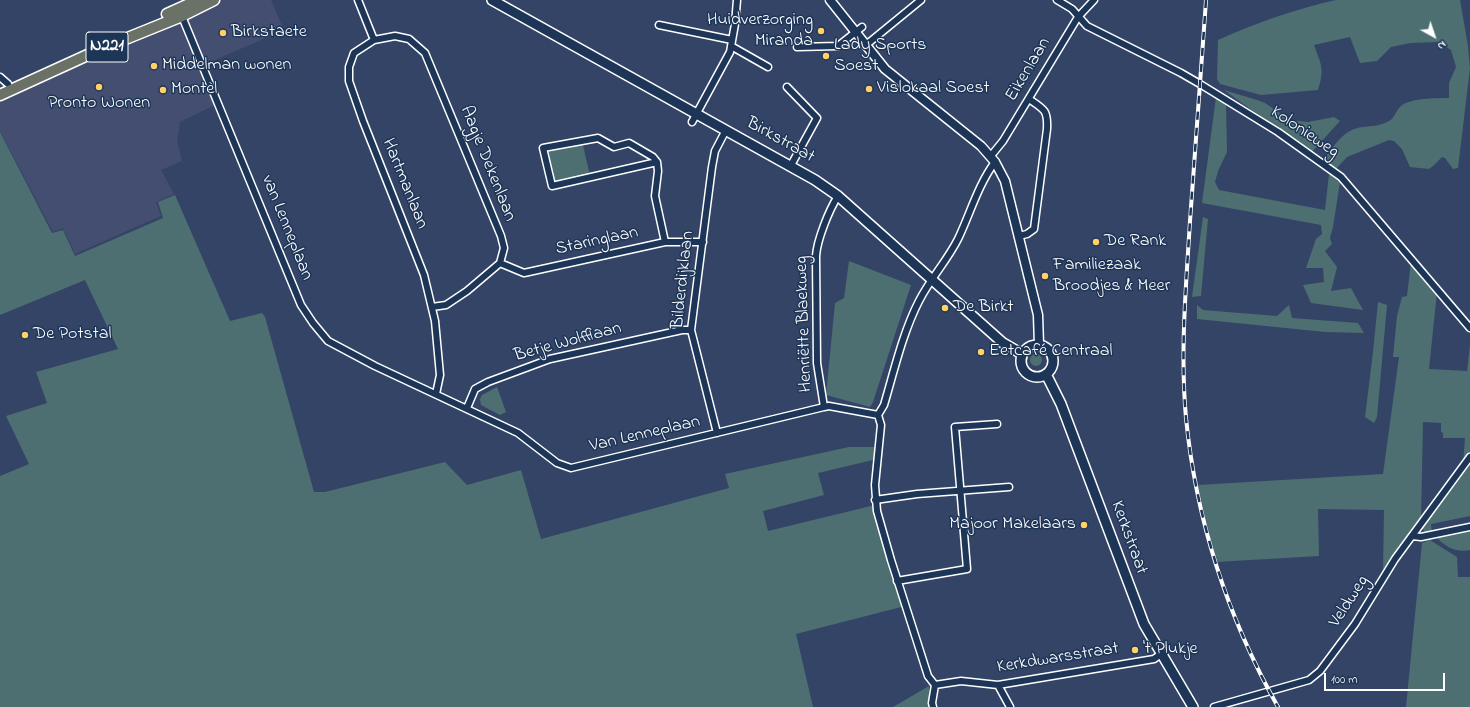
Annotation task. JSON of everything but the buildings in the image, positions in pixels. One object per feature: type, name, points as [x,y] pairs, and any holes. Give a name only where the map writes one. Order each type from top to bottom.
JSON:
[{"type":"main road","name":"N221","points":[[0,95],[181,12],[198,0]]},
{"type":"main road","name":"N221","points":[[4,86],[181,12],[214,0]]},
{"type":"main road","name":"Birkstraat","points":[[492,0],[694,118],[726,130],[815,180],[838,196],[1003,344],[1022,354]]},
{"type":"main road","points":[[1039,345],[1045,347],[1052,355],[1052,366],[1046,374],[1036,377],[1027,374],[1021,362],[1022,354],[1026,348],[1039,345]]},
{"type":"main road","name":"Kerkstraat","points":[[1046,374],[1061,404],[1144,624],[1193,707]]},
{"type":"street","points":[[358,0],[374,40]]},
{"type":"street","points":[[694,118],[730,52],[735,24],[737,0]]},
{"type":"street","points":[[830,0],[885,69],[968,135],[981,146],[992,159],[1005,181],[1019,236],[1038,315],[1039,345]]},
{"type":"street","points":[[866,45],[921,0]]},
{"type":"street","name":"Kolonieweg","points":[[1057,0],[1072,9],[1086,26],[1200,84],[1278,132],[1342,177],[1470,328]]},
{"type":"street","name":"Eikenlaan","points":[[878,415],[884,405],[912,314],[954,247],[965,225],[992,159],[1030,99],[1078,17],[1094,0]]},
{"type":"street","name":"van Lenneplaan","points":[[181,12],[302,305],[313,323],[328,341],[375,366],[436,394]]},
{"type":"street","points":[[659,25],[732,43],[768,67]]},
{"type":"street","points":[[797,47],[838,46],[862,26]]},
{"type":"street","name":"Aagje Dekenlaan","points":[[374,40],[396,36],[409,39],[425,52],[501,236],[504,248],[500,263]]},
{"type":"street","name":"Hartmanlaan","points":[[374,40],[354,53],[349,67],[349,81],[363,121],[424,275],[435,320],[440,375],[436,394]]},
{"type":"street","points":[[0,77],[4,86]]},
{"type":"street","points":[[788,87],[816,118],[790,167]]},
{"type":"street","points":[[1019,236],[1027,234],[1034,229],[1047,129],[1048,116],[1042,107],[1030,99]]},
{"type":"street","name":"Bilderdijklaan","points":[[718,433],[691,330],[715,151],[726,130]]},
{"type":"street","points":[[657,162],[593,178],[552,186],[543,148],[598,138],[614,147],[629,143],[653,157],[657,162],[658,171],[655,196],[666,242]]},
{"type":"street","name":"Henriëtte Blaekweg","points":[[824,407],[817,363],[816,248],[833,204],[838,196]]},
{"type":"street","name":"Staringlaan","points":[[500,263],[524,273],[666,242],[703,242]]},
{"type":"street","points":[[432,306],[446,305],[467,291],[500,263]]},
{"type":"street","name":"Betje Wolfflaan","points":[[467,408],[475,389],[488,382],[550,359],[682,330],[691,330]]},
{"type":"street","name":"Van Lenneplaan","points":[[436,394],[518,433],[557,463],[571,468],[829,406],[878,415]]},
{"type":"street","points":[[878,415],[881,425],[875,500],[877,511],[897,581],[928,676],[935,685],[932,703],[933,707]]},
{"type":"street","points":[[897,581],[966,569],[955,427],[997,424]]},
{"type":"street","name":"Veldweg","points":[[1214,707],[1309,680],[1320,672],[1355,624],[1395,559],[1470,457]]},
{"type":"street","points":[[875,500],[917,494],[1009,487]]},
{"type":"street","points":[[1412,536],[1421,537],[1470,527]]},
{"type":"street","name":"Kerkdwarsstraat","points":[[935,685],[961,681],[998,685],[1154,659],[1161,654]]},
{"type":"street","points":[[998,685],[1010,707]]},
{"type":"shaded area","points":[[219,0],[271,0],[284,30],[201,66],[217,104],[180,122],[177,142],[182,161],[161,170],[174,194],[156,202],[161,216],[75,254],[63,228],[53,232],[0,131],[0,99]]},
{"type":"green space","points":[[1336,0],[1460,0],[1468,46],[1470,68],[1458,168],[1453,169],[1445,158],[1442,157],[1429,169],[1410,167],[1402,149],[1394,141],[1389,140],[1347,157],[1335,170],[1323,161],[1335,144],[1344,135],[1356,128],[1378,125],[1390,121],[1397,110],[1405,103],[1424,99],[1449,98],[1449,83],[1456,67],[1451,50],[1438,42],[1410,43],[1391,47],[1377,61],[1360,63],[1350,37],[1314,45],[1322,71],[1318,90],[1261,95],[1220,84],[1217,79],[1218,40],[1276,17]]},
{"type":"green space","points":[[1224,90],[1265,103],[1290,120],[1308,122],[1334,117],[1340,121],[1311,153]]},
{"type":"green space","points":[[1216,97],[1226,104],[1227,152],[1218,171],[1215,182],[1219,190],[1325,210],[1329,174],[1340,182],[1330,238],[1332,244],[1325,251],[1337,267],[1331,291],[1351,288],[1363,310],[1311,303],[1303,285],[1324,282],[1323,268],[1306,268],[1316,239],[1322,234],[1321,225],[1202,203]]},
{"type":"green space","points":[[0,132],[52,233],[63,230],[75,256],[163,218],[158,202],[175,195],[230,321],[262,313],[265,317],[314,492],[325,492],[445,462],[467,485],[521,470],[541,539],[729,488],[725,474],[849,447],[875,447],[877,459],[818,473],[824,495],[763,511],[768,531],[875,505],[905,606],[796,634],[813,707],[0,707],[0,476],[29,464],[6,416],[47,403],[36,372],[118,349],[85,280],[0,315]]},
{"type":"green space","points":[[582,141],[590,176],[554,183],[546,150]]},
{"type":"green space","points":[[1203,217],[1208,219],[1201,296],[1192,297]]},
{"type":"green space","points":[[849,261],[911,285],[873,402],[870,407],[826,395],[835,303],[844,298]]},
{"type":"green space","points":[[1411,262],[1437,292],[1429,369],[1467,371],[1470,345],[1470,454],[1463,465],[1465,438],[1443,438],[1441,423],[1423,422],[1421,520],[1383,574],[1384,510],[1318,509],[1319,556],[1216,562],[1198,485],[1383,474],[1399,357],[1393,357],[1397,316],[1402,297],[1407,296]]},
{"type":"green space","points":[[1378,302],[1387,305],[1377,417],[1374,423],[1365,417]]},
{"type":"green space","points":[[1197,305],[1203,310],[1277,316],[1289,305],[1292,318],[1358,323],[1364,333],[1325,332],[1197,319]]},
{"type":"green space","points":[[1036,354],[1040,356],[1042,360],[1040,364],[1036,366],[1032,364],[1030,360],[1032,356]]},
{"type":"green space","points":[[497,387],[506,412],[500,415],[481,405],[480,399],[482,395]]},
{"type":"green space","points":[[1470,464],[1470,516],[1431,524],[1432,532],[1425,532],[1422,528],[1423,524]]},
{"type":"green space","points":[[1470,531],[1470,550],[1456,550],[1444,544],[1437,538]]},
{"type":"green space","points":[[1430,540],[1457,557],[1458,577],[1470,577],[1470,707],[1406,707],[1422,543]]},
{"type":"green space","points":[[929,686],[929,707],[893,707]]},
{"type":"railway","points":[[1206,0],[1185,295],[1184,393],[1186,418],[1198,493],[1206,530],[1217,567],[1244,638],[1278,707]]},
{"type":"place","name":"Huidverzorging Miranda","points":[[821,31]]},
{"type":"place","name":"Birkstaete","points":[[223,33]]},
{"type":"place","name":"Lady Sports Soest","points":[[826,56]]},
{"type":"place","name":"Middelman wonen","points":[[154,66]]},
{"type":"place","name":"Pronto Wonen","points":[[99,87]]},
{"type":"place","name":"Vislokaal Soest","points":[[869,89]]},
{"type":"place","name":"Montèl","points":[[163,90]]},
{"type":"place","name":"De Rank","points":[[1096,242]]},
{"type":"place","name":"Familiezaak Broodjes & Meer","points":[[1045,276]]},
{"type":"place","name":"De Birkt","points":[[945,308]]},
{"type":"place","name":"De Potstal","points":[[25,335]]},
{"type":"place","name":"Eetcafé Centraal","points":[[981,352]]},
{"type":"place","name":"Majoor Makelaars","points":[[1084,525]]},
{"type":"place","name":"'t Plukje","points":[[1135,650]]}]
